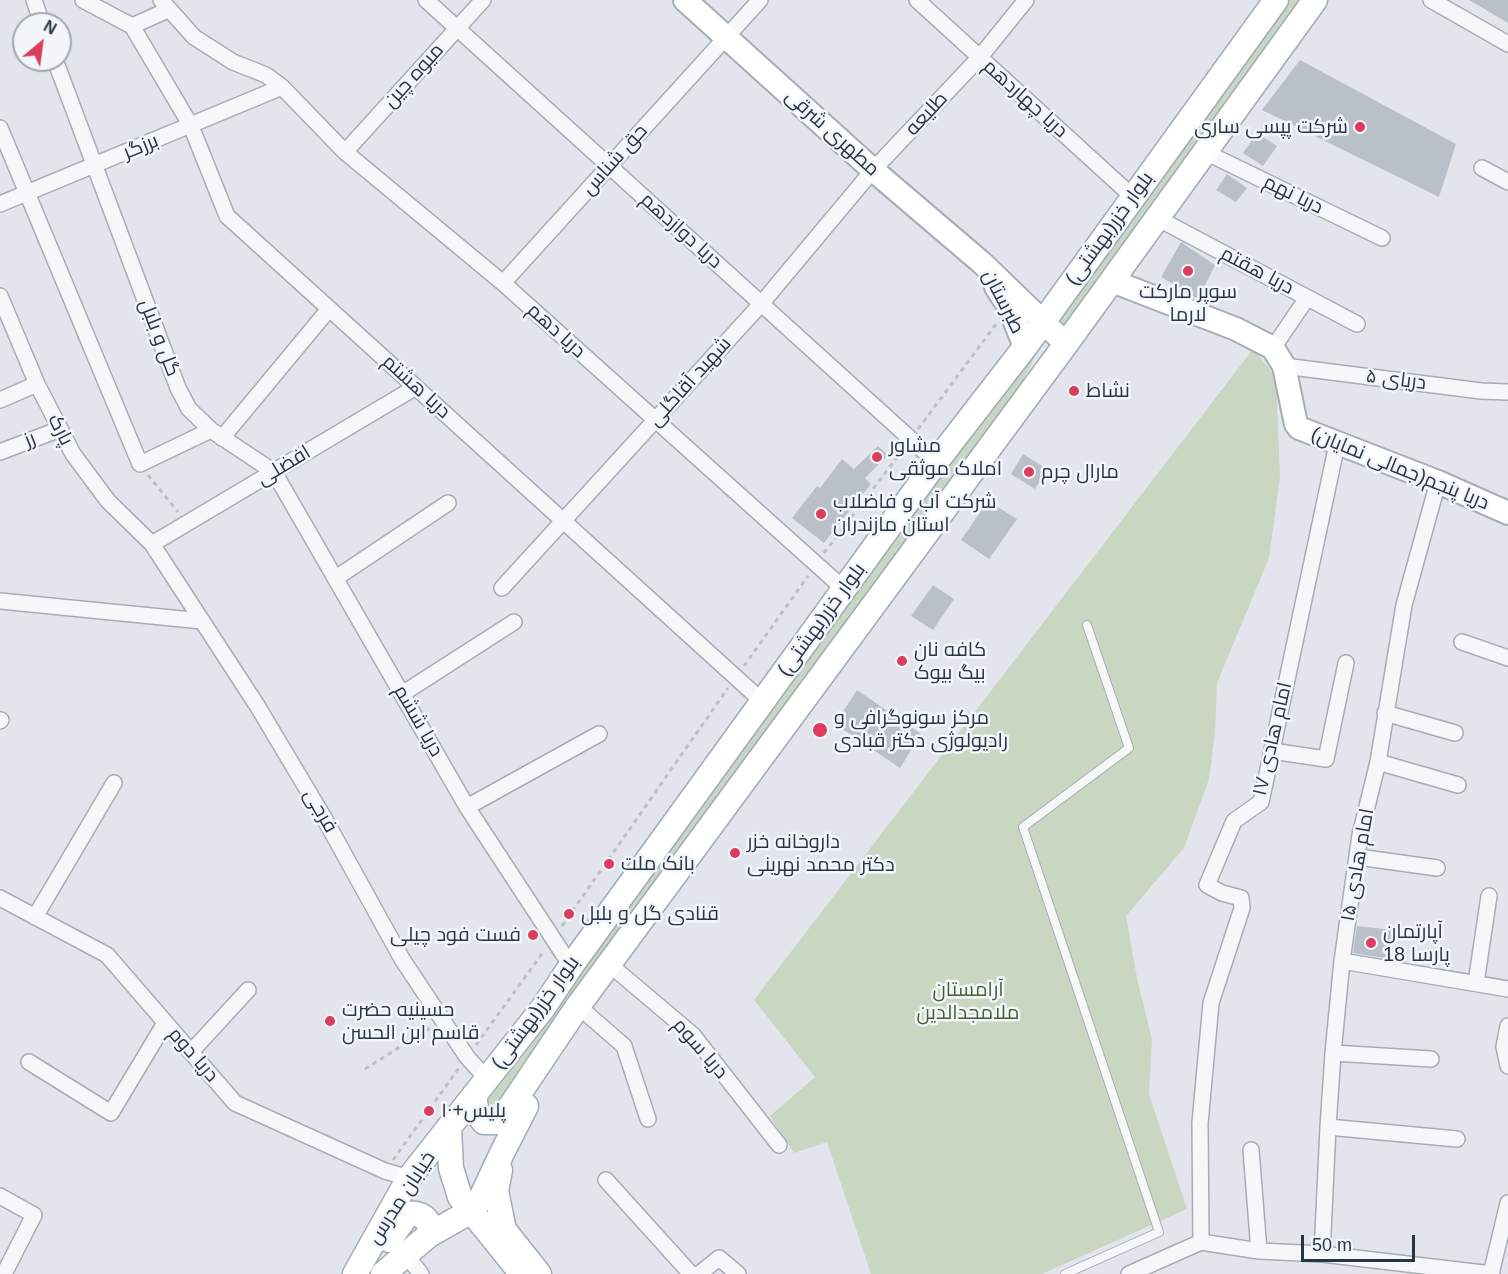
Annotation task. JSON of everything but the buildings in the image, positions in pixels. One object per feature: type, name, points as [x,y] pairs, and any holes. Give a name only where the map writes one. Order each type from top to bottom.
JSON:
[{"type":"main road","name":"مطهری شرقی","points":[[685,0],[873,170],[982,263]]},
{"type":"main road","name":"بلوار خزر(بهشتی)","points":[[481,1087],[543,1008],[571,966],[936,462],[1025,347],[1276,0]]},
{"type":"main road","name":"بلوار خزر(بهشتی)","points":[[578,1006],[1066,344],[1315,0]]},
{"type":"main road","name":"طبرستان","points":[[982,263],[1009,308],[1025,347]]},
{"type":"main road","name":"طبرستان","points":[[982,263],[1066,344]]},
{"type":"main road","points":[[1112,281],[1236,329],[1278,357]]},
{"type":"main road","name":"دریا پنجم(جمالی نمایان)","points":[[1278,357],[1296,424],[1305,431],[1438,482],[1508,513]]},
{"type":"main road","points":[[481,1087],[475,1108],[478,1115],[484,1122],[500,1122],[578,1006]]},
{"type":"main road","points":[[471,1211],[480,1200],[502,1151],[578,1006]]},
{"type":"main road","name":"خیابان مدرس","points":[[355,1274],[409,1178],[481,1087]]},
{"type":"main road","points":[[449,1128],[451,1168],[460,1197],[522,1274]]},
{"type":"main road","points":[[502,1151],[496,1191],[504,1230],[539,1274]]},
{"type":"main road","name":"خیابان مدرس","points":[[383,1274],[429,1235],[471,1211]]},
{"type":"main road","points":[[355,1274],[392,1236],[408,1214],[416,1213],[424,1216],[429,1223],[429,1235]]},
{"type":"street","points":[[83,0],[132,26],[165,5]]},
{"type":"street","name":"دریا دوازدهم","points":[[426,0],[936,462]]},
{"type":"street","name":"میوه چین","points":[[345,152],[483,0]]},
{"type":"street","name":"حق شناس","points":[[504,283],[760,0]]},
{"type":"street","name":"دریا چهاردهم","points":[[918,0],[1133,197]]},
{"type":"street","name":"طلیعه","points":[[873,170],[980,57],[1026,0]]},
{"type":"street","points":[[1431,0],[1508,44]]},
{"type":"street","name":"دریا دهم","points":[[165,5],[194,38],[233,63],[266,75],[282,87],[345,152],[504,283],[844,589]]},
{"type":"street","name":"دریا هشتم","points":[[132,26],[191,126],[227,216],[763,702]]},
{"type":"street","name":"گل و بلبل","points":[[59,72],[178,388],[189,409],[216,434],[274,472]]},
{"type":"street","name":"برزگر","points":[[0,204],[282,87]]},
{"type":"street","points":[[0,128],[140,464],[216,434],[329,309]]},
{"type":"street","name":"دریا نهم","points":[[1205,152],[1382,238]]},
{"type":"street","points":[[1482,168],[1508,182]]},
{"type":"street","name":"شهید آقاگلی","points":[[502,588],[761,304],[873,170]]},
{"type":"street","name":"دریا هقتم","points":[[1157,218],[1357,324]]},
{"type":"street","name":"پارک","points":[[0,296],[37,384],[73,454],[108,501],[152,544]]},
{"type":"street","points":[[1278,357],[1307,298]]},
{"type":"street","name":"دریای ۵","points":[[1278,357],[1469,389],[1508,392]]},
{"type":"street","points":[[0,400],[37,384]]},
{"type":"street","name":"افضلی","points":[[152,544],[416,387]]},
{"type":"street","name":"رز","points":[[0,452],[60,429]]},
{"type":"street","name":"امام هادی ۱۷","points":[[1201,1242],[1200,1123],[1211,1003],[1242,909],[1241,898],[1222,893],[1207,885],[1234,821],[1261,802],[1337,444]]},
{"type":"street","name":"دریا ششم","points":[[274,472],[467,807],[571,966]]},
{"type":"street","name":"امام هادی ۱۵","points":[[1322,1254],[1328,1127],[1342,960],[1360,835],[1378,762],[1404,605],[1438,482]]},
{"type":"street","points":[[336,578],[448,503]]},
{"type":"street","name":"فرجی","points":[[152,544],[258,707],[323,816],[402,959],[467,1057],[481,1087]]},
{"type":"street","points":[[0,601],[202,621]]},
{"type":"street","points":[[402,694],[514,622]]},
{"type":"street","points":[[1462,642],[1508,658]]},
{"type":"street","points":[[1272,751],[1326,759],[1346,663]]},
{"type":"street","points":[[1385,713],[1455,733]]},
{"type":"street","points":[[467,807],[599,734]]},
{"type":"street","points":[[1378,762],[1458,785]]},
{"type":"street","points":[[36,917],[114,783]]},
{"type":"street","points":[[1358,857],[1437,868]]},
{"type":"street","points":[[1476,983],[1489,896]]},
{"type":"street","name":"دریا دوم","points":[[0,898],[107,955],[235,1103],[386,1171],[409,1178]]},
{"type":"street","points":[[1342,960],[1508,989]]},
{"type":"street","name":"دریا سوم","points":[[609,964],[693,1035],[779,1145]]},
{"type":"street","points":[[190,1052],[248,990]]},
{"type":"street","points":[[578,1006],[624,1046],[648,1119]]},
{"type":"street","points":[[29,1062],[111,1113],[165,1023]]},
{"type":"street","points":[[1508,1026],[1504,1047],[1508,1066]]},
{"type":"street","points":[[1334,1053],[1431,1059]]},
{"type":"street","points":[[1328,1127],[1457,1139]]},
{"type":"street","points":[[1251,1150],[1258,1251]]},
{"type":"street","points":[[606,1180],[691,1274]]},
{"type":"street","points":[[0,1196],[34,1215],[4,1274]]},
{"type":"street","points":[[1129,1274],[1201,1242],[1258,1251],[1322,1254],[1492,1274],[1508,1203]]},
{"type":"street","points":[[406,1255],[421,1274]]},
{"type":"street","points":[[699,1274],[719,1258],[738,1274]]},
{"type":"lane","points":[[1065,1274],[1159,1232],[1023,827],[1129,748],[1087,625]]},
{"type":"path","points":[[386,1171],[816,564],[1009,308]]},
{"type":"path","points":[[140,464],[187,523]]},
{"type":"path","points":[[365,1069],[441,1020]]},
{"type":"green space","points":[[1290,0],[1299,0],[1061,330],[1056,325]]},
{"type":"green space","points":[[1043,342],[1017,391],[493,1112],[488,1111],[486,1104],[543,1008],[1038,345]]},
{"type":"green space","name":"آرامستان ملامجدالدین","points":[[1253,349],[1276,377],[1280,477],[1269,558],[1217,683],[1215,733],[1209,779],[1184,848],[1126,916],[1137,978],[1152,1039],[1149,1094],[1187,1209],[1042,1274],[871,1274],[827,1142],[794,1153],[770,1116],[815,1077],[754,1000]]},
{"type":"place","name":"شرکت پپسی ساری","points":[[1360,127]]},
{"type":"place","name":"سوپر مارکت لارما","points":[[1188,271]]},
{"type":"place","name":"نشاط","points":[[1074,391]]},
{"type":"place","name":"مشاور املاک موثقی","points":[[877,457]]},
{"type":"place","name":"مارال چرم","points":[[1029,472]]},
{"type":"place","name":"شرکت آب و فاضلاب استان مازندران","points":[[821,514]]},
{"type":"place","name":"کافه نان بیگ بیوک","points":[[902,661]]},
{"type":"place","name":"مركز سونوگرافی و راديولوژی دكتر قبادی","points":[[820,730]]},
{"type":"place","name":"داروخانه خزر دکتر محمد نهرینی","points":[[735,853]]},
{"type":"place","name":"بانک ملت","points":[[609,864]]},
{"type":"place","name":"قنادی گل و بلبل","points":[[569,914]]},
{"type":"place","name":"فست فود چیلی","points":[[533,935]]},
{"type":"place","name":"آپارتمان پارسا 18","points":[[1371,943]]},
{"type":"place","name":"حسینیه حضرت قاسم ابن الحسن","points":[[330,1021]]},
{"type":"place","name":"پلیس+١٠","points":[[429,1111]]}]
